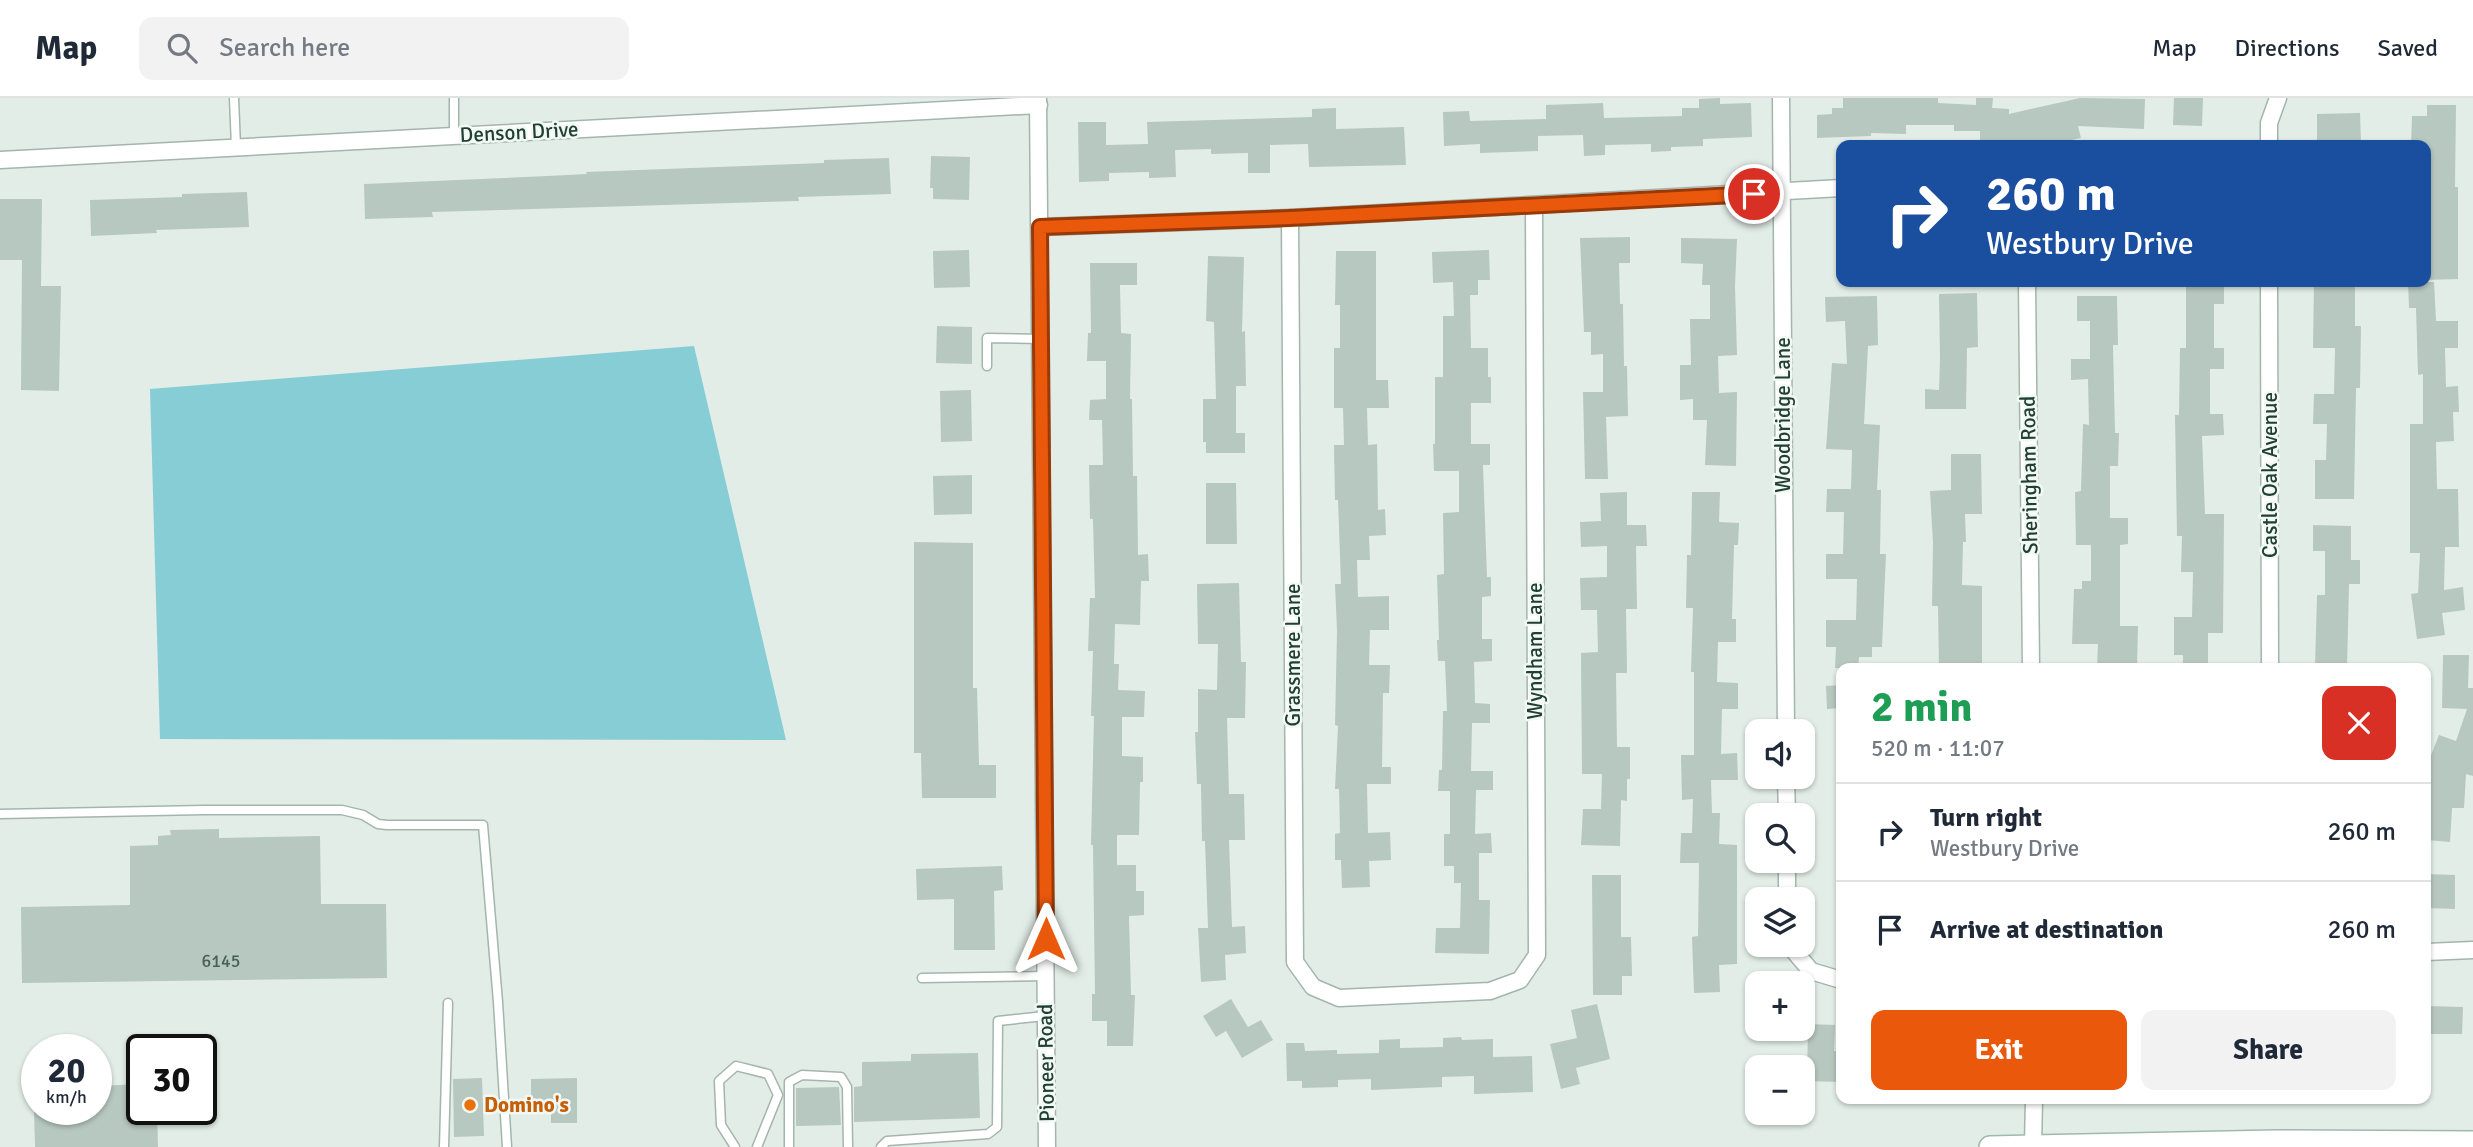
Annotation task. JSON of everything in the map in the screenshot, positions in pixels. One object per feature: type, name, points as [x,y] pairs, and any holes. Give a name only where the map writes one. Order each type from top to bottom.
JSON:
[{"type":"main road","points":[[1990,1147],[2276,1141],[2473,1142]]},
{"type":"street","name":"Woodbridge Lane","points":[[1781,98],[1786,719]]},
{"type":"street","points":[[2269,140],[2269,123],[2278,98]]},
{"type":"street","name":"Denson Drive","points":[[0,160],[1039,102]]},
{"type":"street","name":"Pioneer Road","points":[[1039,102],[1047,1147]]},
{"type":"street","points":[[1040,227],[1290,218],[1836,188]]},
{"type":"street","name":"Wyndham Lane","points":[[1410,995],[1490,991],[1520,980],[1536,955],[1534,206]]},
{"type":"street","name":"Grassmere Lane","points":[[1290,218],[1295,962],[1313,987],[1339,998],[1410,995]]},
{"type":"street","name":"Sheringham Road","points":[[2027,287],[2031,663]]},
{"type":"street","name":"Castle Oak Avenue","points":[[2269,287],[2270,663]]},
{"type":"street","points":[[2431,952],[2473,950]]},
{"type":"street","points":[[1799,957],[1811,971],[1836,978]]},
{"type":"street","points":[[2033,1146],[2034,1104]]},
{"type":"lane","points":[[234,98],[236,148]]},
{"type":"lane","points":[[454,98],[454,135]]},
{"type":"lane","points":[[987,366],[987,338],[1042,339]]},
{"type":"lane","points":[[0,814],[342,810],[363,814],[378,824],[387,825],[483,825],[507,1147]]},
{"type":"lane","points":[[922,978],[1045,976]]},
{"type":"lane","points":[[444,1147],[448,1003]]},
{"type":"lane","points":[[881,1147],[887,1141],[988,1134],[997,1127],[998,1021],[1045,1016]]},
{"type":"lane","points":[[735,1147],[720,1125],[719,1081],[736,1066],[768,1074],[778,1095],[757,1147]]},
{"type":"lane","points":[[789,1147],[789,1082],[802,1076],[824,1075],[841,1077],[846,1087],[848,1147]]},
{"type":"water","points":[[694,346],[786,740],[160,739],[150,389]]},
{"type":"building","points":[[1720,98],[1720,104],[1751,103],[1752,137],[1703,139],[1703,146],[1671,147],[1671,151],[1651,152],[1651,144],[1605,145],[1605,155],[1584,156],[1583,135],[1538,136],[1538,151],[1480,153],[1480,144],[1444,146],[1443,112],[1469,111],[1470,121],[1546,119],[1546,105],[1603,103],[1604,118],[1682,116],[1682,108],[1699,108],[1699,99]]},
{"type":"building","points":[[1843,98],[1938,98],[1938,103],[1976,105],[1976,98],[1993,98],[1992,108],[2009,109],[2009,114],[2080,98],[2145,99],[2144,129],[2078,126],[2081,138],[2072,140],[1980,140],[1980,131],[1954,131],[1954,125],[1906,125],[1906,134],[1871,133],[1871,136],[1817,138],[1817,115],[1832,114],[1832,108],[1843,108]]},
{"type":"building","points":[[2174,98],[2203,98],[2202,126],[2173,125]]},
{"type":"building","points":[[2427,105],[2456,105],[2458,279],[2431,280],[2431,140],[2411,140],[2412,116],[2427,116]]},
{"type":"building","points":[[1336,108],[1336,129],[1404,127],[1406,165],[1309,167],[1308,144],[1270,145],[1270,173],[1248,173],[1248,153],[1211,154],[1211,149],[1175,150],[1176,177],[1149,178],[1149,172],[1109,173],[1109,181],[1079,182],[1078,122],[1106,122],[1106,145],[1148,144],[1147,122],[1312,117],[1312,109]]},
{"type":"building","points":[[2360,113],[2361,140],[2317,140],[2317,114]]},
{"type":"building","points":[[931,156],[970,157],[969,200],[933,199],[933,188],[930,188]]},
{"type":"building","points":[[889,158],[891,194],[798,197],[799,201],[432,212],[433,217],[365,219],[364,184]]},
{"type":"building","points":[[247,192],[249,227],[156,230],[157,233],[91,236],[90,200]]},
{"type":"building","points":[[0,199],[42,199],[41,286],[61,286],[59,391],[21,390],[22,260],[0,260]]},
{"type":"building","points":[[1630,237],[1630,263],[1619,263],[1628,416],[1606,417],[1608,479],[1585,479],[1583,392],[1603,392],[1603,354],[1591,355],[1591,332],[1584,332],[1580,238]]},
{"type":"building","points":[[1681,238],[1737,239],[1737,355],[1718,356],[1719,393],[1737,392],[1736,466],[1705,465],[1707,420],[1693,420],[1693,399],[1680,400],[1680,365],[1691,365],[1690,319],[1710,319],[1710,285],[1702,285],[1703,264],[1681,263]]},
{"type":"building","points":[[969,250],[970,287],[934,288],[933,251]]},
{"type":"building","points":[[1489,250],[1490,280],[1478,280],[1478,295],[1470,295],[1471,348],[1488,348],[1488,377],[1491,377],[1491,403],[1471,403],[1471,444],[1490,444],[1490,465],[1483,465],[1487,577],[1491,577],[1491,596],[1482,597],[1482,639],[1492,639],[1492,661],[1474,662],[1475,703],[1490,704],[1490,723],[1472,723],[1471,771],[1493,771],[1493,790],[1476,790],[1475,834],[1491,833],[1492,853],[1479,853],[1479,900],[1490,900],[1489,954],[1435,953],[1436,928],[1460,928],[1461,883],[1454,883],[1454,866],[1444,866],[1444,834],[1450,834],[1450,791],[1438,791],[1439,770],[1442,770],[1443,711],[1447,711],[1445,661],[1438,661],[1437,640],[1437,575],[1444,574],[1443,513],[1459,512],[1459,471],[1434,471],[1433,444],[1435,377],[1443,377],[1443,316],[1454,316],[1453,282],[1433,283],[1432,252]]},
{"type":"building","points":[[1336,251],[1376,251],[1376,380],[1388,380],[1389,408],[1367,408],[1368,445],[1377,444],[1378,510],[1385,509],[1386,535],[1369,536],[1370,560],[1357,560],[1358,597],[1389,596],[1389,630],[1370,630],[1369,665],[1390,665],[1389,693],[1383,693],[1382,767],[1391,767],[1391,784],[1367,784],[1368,833],[1390,832],[1391,860],[1369,861],[1370,887],[1342,888],[1341,860],[1335,860],[1335,834],[1340,833],[1339,789],[1335,789],[1338,726],[1335,725],[1335,584],[1341,584],[1334,445],[1344,445],[1343,408],[1334,408],[1334,348],[1340,348],[1340,305],[1335,305]]},
{"type":"building","points":[[1208,256],[1244,257],[1242,332],[1245,331],[1246,386],[1236,386],[1236,433],[1245,433],[1245,453],[1206,453],[1206,442],[1203,442],[1203,399],[1216,399],[1214,322],[1206,321]]},
{"type":"building","points":[[1090,263],[1137,263],[1137,285],[1120,285],[1121,333],[1131,334],[1130,399],[1133,476],[1137,476],[1138,555],[1148,554],[1149,581],[1141,581],[1140,625],[1115,624],[1114,664],[1119,664],[1118,690],[1145,691],[1144,717],[1122,717],[1122,756],[1143,757],[1139,835],[1117,835],[1117,865],[1136,865],[1136,891],[1144,891],[1144,915],[1129,916],[1131,995],[1135,995],[1133,1046],[1107,1046],[1107,1021],[1092,1021],[1092,994],[1095,994],[1091,845],[1094,716],[1091,716],[1093,651],[1088,651],[1090,598],[1095,598],[1089,465],[1103,465],[1102,420],[1089,420],[1090,400],[1106,399],[1106,361],[1087,361],[1088,333],[1091,333]]},
{"type":"building","points":[[2431,282],[2434,282],[2436,321],[2458,321],[2458,348],[2445,348],[2446,387],[2458,386],[2459,412],[2453,412],[2454,441],[2436,442],[2437,489],[2458,489],[2459,547],[2445,547],[2444,590],[2463,587],[2465,610],[2442,613],[2445,635],[2417,639],[2411,594],[2418,593],[2420,553],[2410,553],[2410,424],[2423,424],[2423,374],[2418,375],[2416,308],[2409,308],[2408,287],[2431,287]]},
{"type":"building","points":[[2186,287],[2224,287],[2224,304],[2214,304],[2214,348],[2224,348],[2224,369],[2210,369],[2210,414],[2223,414],[2224,435],[2202,436],[2205,514],[2224,514],[2223,633],[2208,633],[2208,663],[2183,663],[2183,655],[2174,655],[2174,617],[2192,617],[2193,572],[2181,572],[2182,536],[2177,536],[2175,415],[2179,415],[2180,348],[2186,348]]},
{"type":"building","points":[[2314,287],[2355,287],[2355,326],[2361,326],[2360,388],[2356,388],[2354,499],[2315,499],[2315,460],[2326,460],[2327,424],[2313,424],[2314,394],[2334,394],[2335,348],[2313,348]]},
{"type":"building","points":[[1977,293],[1978,347],[1967,348],[1966,409],[1925,409],[1925,389],[1939,390],[1939,294]]},
{"type":"building","points":[[1877,296],[1878,345],[1868,346],[1864,424],[1880,425],[1877,490],[1881,490],[1880,554],[1886,554],[1882,647],[1872,647],[1872,657],[1859,657],[1858,663],[1836,663],[1836,668],[1835,668],[1836,647],[1826,647],[1826,620],[1856,620],[1857,579],[1826,579],[1826,554],[1843,554],[1844,512],[1826,512],[1827,489],[1851,489],[1852,450],[1826,449],[1832,363],[1847,364],[1845,321],[1826,322],[1825,297]]},
{"type":"building","points":[[2077,296],[2117,296],[2118,345],[2113,345],[2115,433],[2119,433],[2118,466],[2110,466],[2110,518],[2128,518],[2128,544],[2120,545],[2120,626],[2138,626],[2137,663],[2097,663],[2098,644],[2072,644],[2074,589],[2082,589],[2082,581],[2091,581],[2091,545],[2076,545],[2075,492],[2081,491],[2083,424],[2089,425],[2088,379],[2071,380],[2071,359],[2090,359],[2090,321],[2077,321]]},
{"type":"building","points":[[937,326],[972,327],[972,364],[936,363]]},
{"type":"building","points":[[971,390],[972,441],[941,442],[940,391]]},
{"type":"building","points":[[1951,454],[1981,454],[1982,514],[1965,514],[1966,542],[1963,542],[1962,585],[1982,586],[1982,663],[1939,663],[1938,606],[1932,606],[1930,491],[1951,490]]},
{"type":"building","points":[[972,475],[972,514],[934,515],[933,476]]},
{"type":"building","points":[[1206,483],[1236,483],[1237,544],[1206,544]]},
{"type":"building","points":[[1627,492],[1627,525],[1646,525],[1647,546],[1636,546],[1637,609],[1626,609],[1627,673],[1616,673],[1617,747],[1630,747],[1630,779],[1627,779],[1627,801],[1621,800],[1620,846],[1581,845],[1583,809],[1601,809],[1602,774],[1582,774],[1581,653],[1598,652],[1597,610],[1581,610],[1580,578],[1607,577],[1607,546],[1581,547],[1580,522],[1601,521],[1600,493]]},
{"type":"building","points":[[1692,492],[1720,492],[1719,522],[1739,523],[1738,545],[1734,545],[1732,619],[1736,619],[1736,642],[1718,642],[1717,682],[1738,683],[1738,709],[1722,709],[1721,754],[1737,753],[1738,780],[1711,780],[1712,813],[1720,813],[1719,844],[1737,845],[1737,964],[1719,965],[1720,992],[1694,993],[1692,937],[1698,936],[1699,863],[1680,863],[1681,833],[1692,833],[1693,799],[1682,800],[1681,755],[1694,755],[1694,672],[1691,672],[1693,608],[1686,608],[1687,555],[1691,555]]},
{"type":"building","points":[[2313,525],[2351,526],[2351,560],[2360,560],[2360,584],[2349,584],[2347,663],[2315,663],[2317,595],[2325,595],[2325,551],[2313,551]]},
{"type":"building","points":[[914,542],[973,543],[973,688],[977,688],[979,765],[996,765],[996,798],[922,798],[921,753],[914,753]]},
{"type":"building","points":[[1239,583],[1241,662],[1246,662],[1245,718],[1227,718],[1229,794],[1244,794],[1245,840],[1229,840],[1232,927],[1245,926],[1246,953],[1225,955],[1226,980],[1201,982],[1198,928],[1208,928],[1205,841],[1202,841],[1201,784],[1197,784],[1195,732],[1198,732],[1198,689],[1217,690],[1218,644],[1198,644],[1197,584]]},
{"type":"building","points":[[2443,655],[2469,655],[2468,688],[2473,688],[2473,776],[2466,774],[2464,808],[2452,808],[2450,842],[2431,840],[2431,755],[2439,735],[2456,741],[2467,709],[2442,708]]},
{"type":"building","points":[[1836,685],[1836,708],[1827,709],[1826,686]]},
{"type":"building","points":[[219,829],[219,838],[320,836],[321,904],[386,904],[387,978],[22,983],[21,907],[130,905],[130,846],[158,845],[158,836],[171,835],[170,830]]},
{"type":"building","points":[[1002,866],[1003,890],[994,891],[995,950],[954,950],[954,899],[917,900],[916,869]]},
{"type":"building","points":[[2431,874],[2455,875],[2455,909],[2431,908]]},
{"type":"building","points":[[1592,875],[1621,875],[1621,937],[1631,937],[1632,976],[1622,976],[1622,995],[1593,995]]},
{"type":"building","points":[[1231,999],[1248,1027],[1261,1020],[1273,1040],[1242,1058],[1226,1031],[1216,1037],[1203,1016]]},
{"type":"building","points":[[1597,1004],[1610,1059],[1576,1068],[1580,1084],[1561,1089],[1550,1044],[1577,1038],[1571,1010]]},
{"type":"building","points":[[2431,1006],[2463,1007],[2462,1034],[2431,1034]]},
{"type":"building","points":[[1815,1024],[1835,1025],[1836,1082],[1815,1081],[1815,1055],[1807,1055],[1808,1041],[1815,1041]]},
{"type":"building","points":[[1461,1037],[1462,1040],[1493,1039],[1493,1057],[1532,1056],[1533,1092],[1474,1094],[1474,1076],[1442,1077],[1442,1087],[1371,1090],[1371,1079],[1338,1080],[1338,1087],[1302,1088],[1302,1081],[1287,1081],[1286,1043],[1304,1043],[1305,1051],[1337,1050],[1337,1054],[1379,1053],[1379,1040],[1400,1039],[1400,1048],[1443,1047],[1443,1038]]},
{"type":"building","points":[[978,1053],[980,1118],[854,1122],[854,1087],[862,1086],[862,1062],[911,1061],[911,1054]]},
{"type":"building","points":[[482,1078],[484,1136],[454,1137],[453,1079]]},
{"type":"building","points":[[577,1078],[577,1123],[551,1123],[551,1107],[531,1107],[531,1079]]},
{"type":"building","points":[[112,1085],[126,1085],[126,1125],[157,1125],[158,1147],[35,1147],[34,1125],[112,1125]]},
{"type":"building","points":[[839,1087],[841,1125],[796,1126],[796,1088]]},
{"type":"place","name":"Domino's","points":[[470,1105]]},
{"type":"route","points":[[1046,939],[1040,227],[1290,218],[1754,194]]}]
